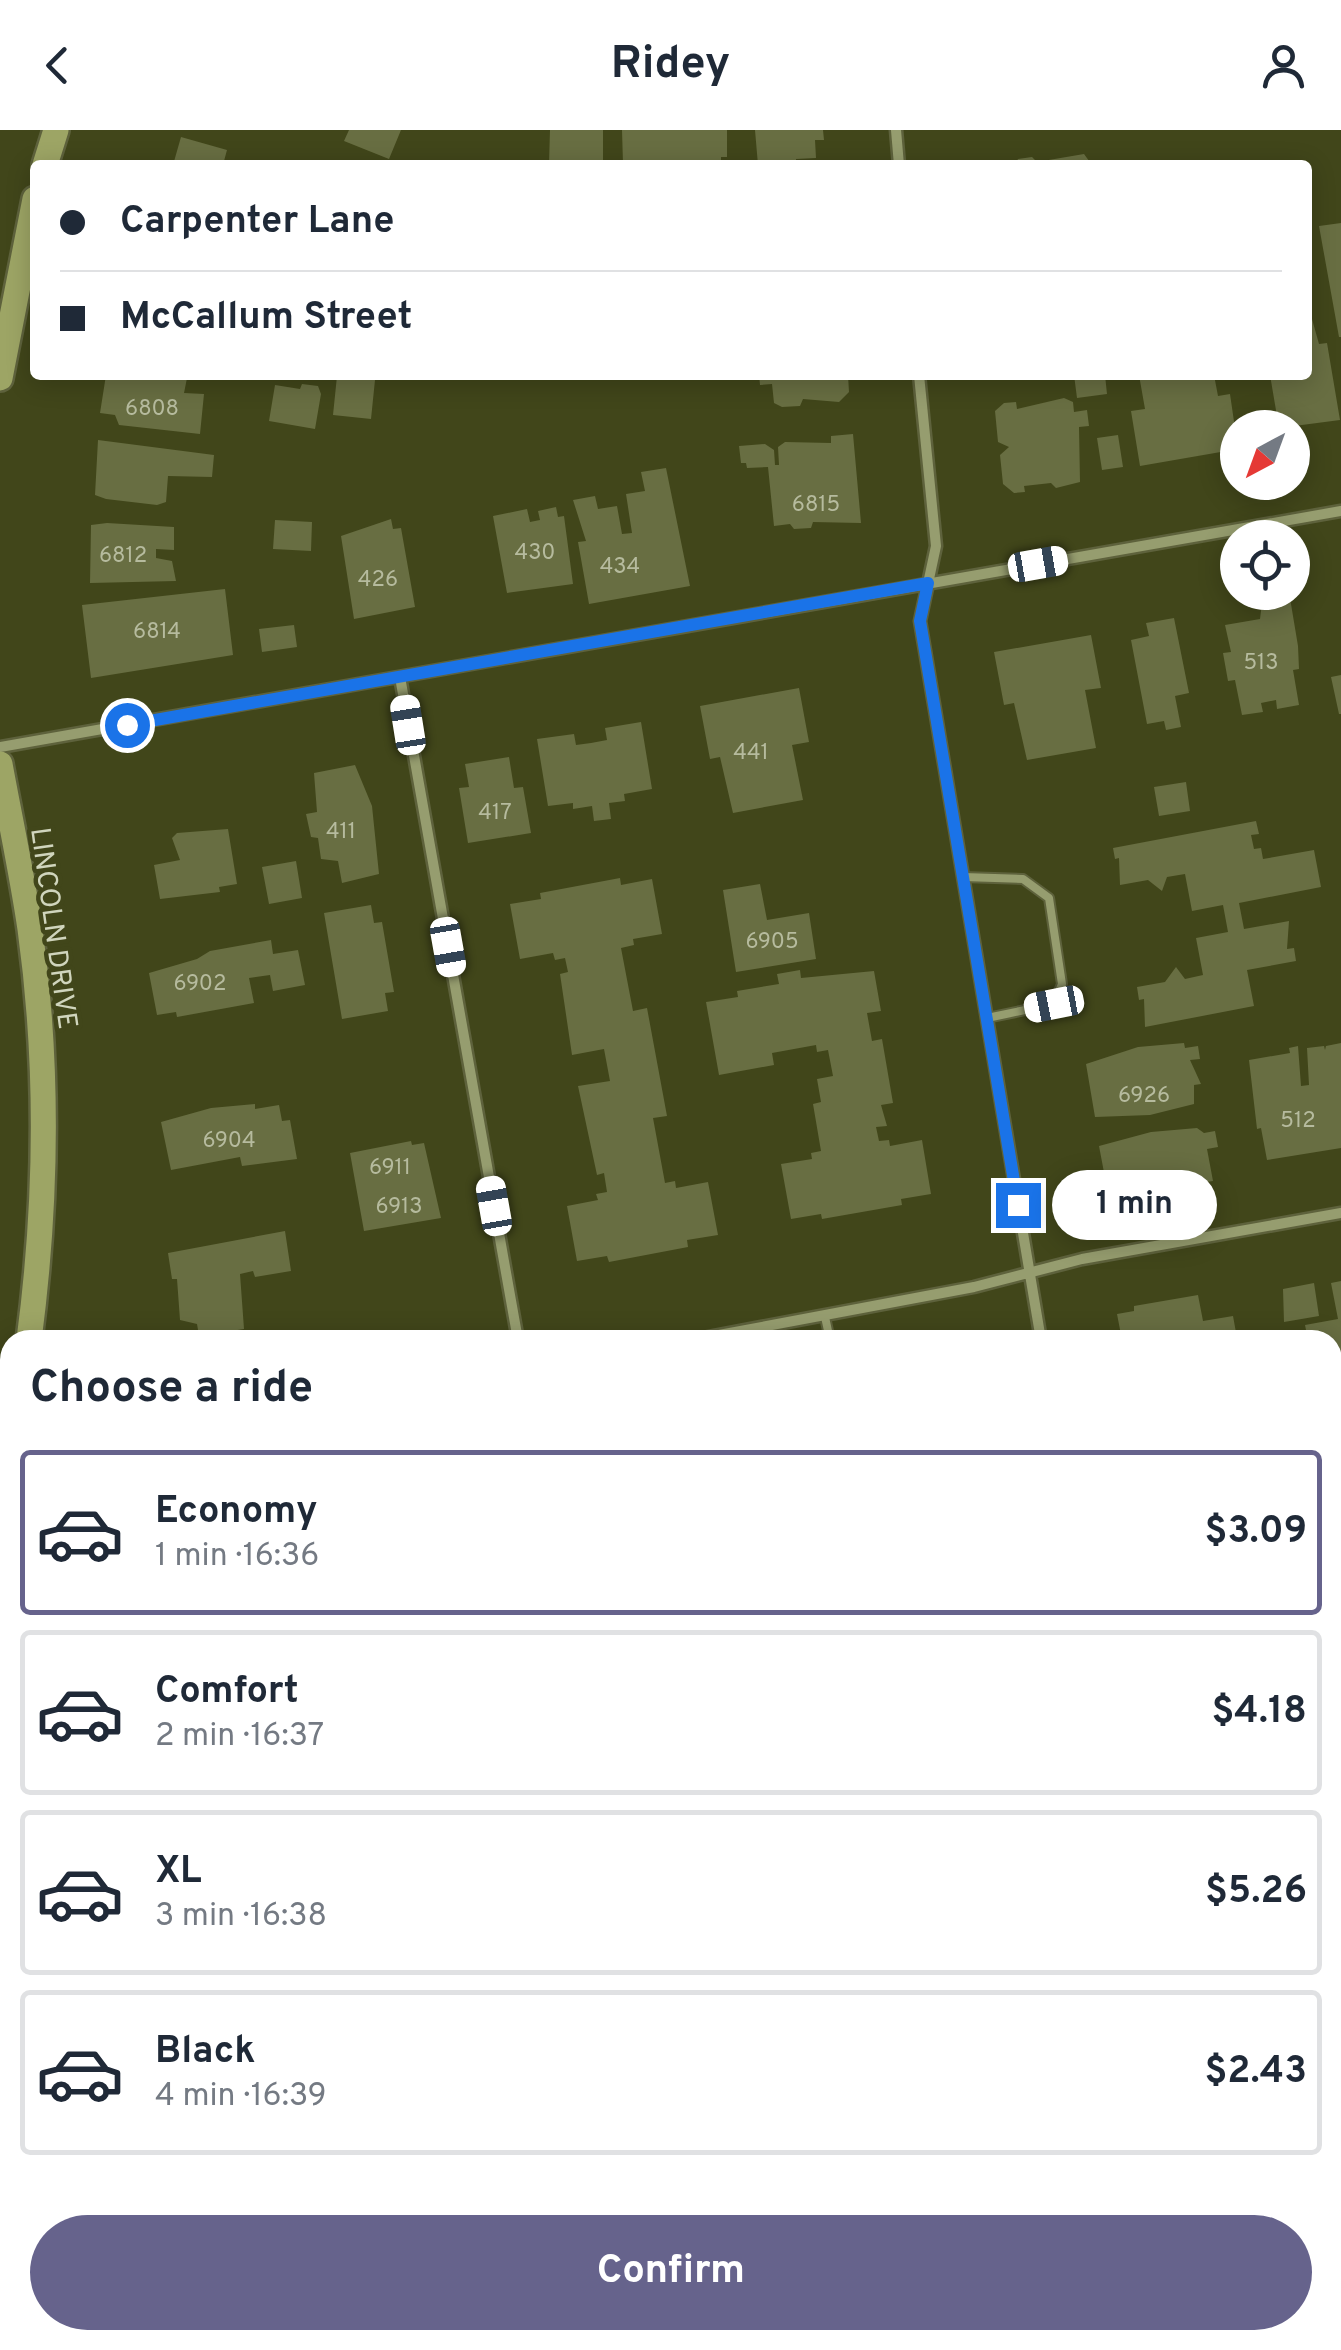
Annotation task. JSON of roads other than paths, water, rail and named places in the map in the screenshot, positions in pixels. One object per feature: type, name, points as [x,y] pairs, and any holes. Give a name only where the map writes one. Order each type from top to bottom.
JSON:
[{"type":"main road","points":[[47,160],[56,130]]},
{"type":"main road","points":[[0,378],[30,225]]},
{"type":"main road","name":"LINCOLN DRIVE","points":[[0,764],[30,928],[44,1077],[42,1222],[30,1330]]},
{"type":"street","points":[[896,130],[899,160]]},
{"type":"street","points":[[920,380],[936,546],[920,621],[1039,1330]]},
{"type":"street","points":[[0,747],[1341,511]]},
{"type":"street","points":[[400,677],[516,1330]]},
{"type":"street","points":[[747,1330],[1341,1213]]},
{"type":"lane","points":[[964,877],[1022,879],[1038,886],[1049,898],[1062,984],[1060,996],[1054,1004],[987,1018]]},
{"type":"lane","points":[[825,1316],[828,1330]]}]
